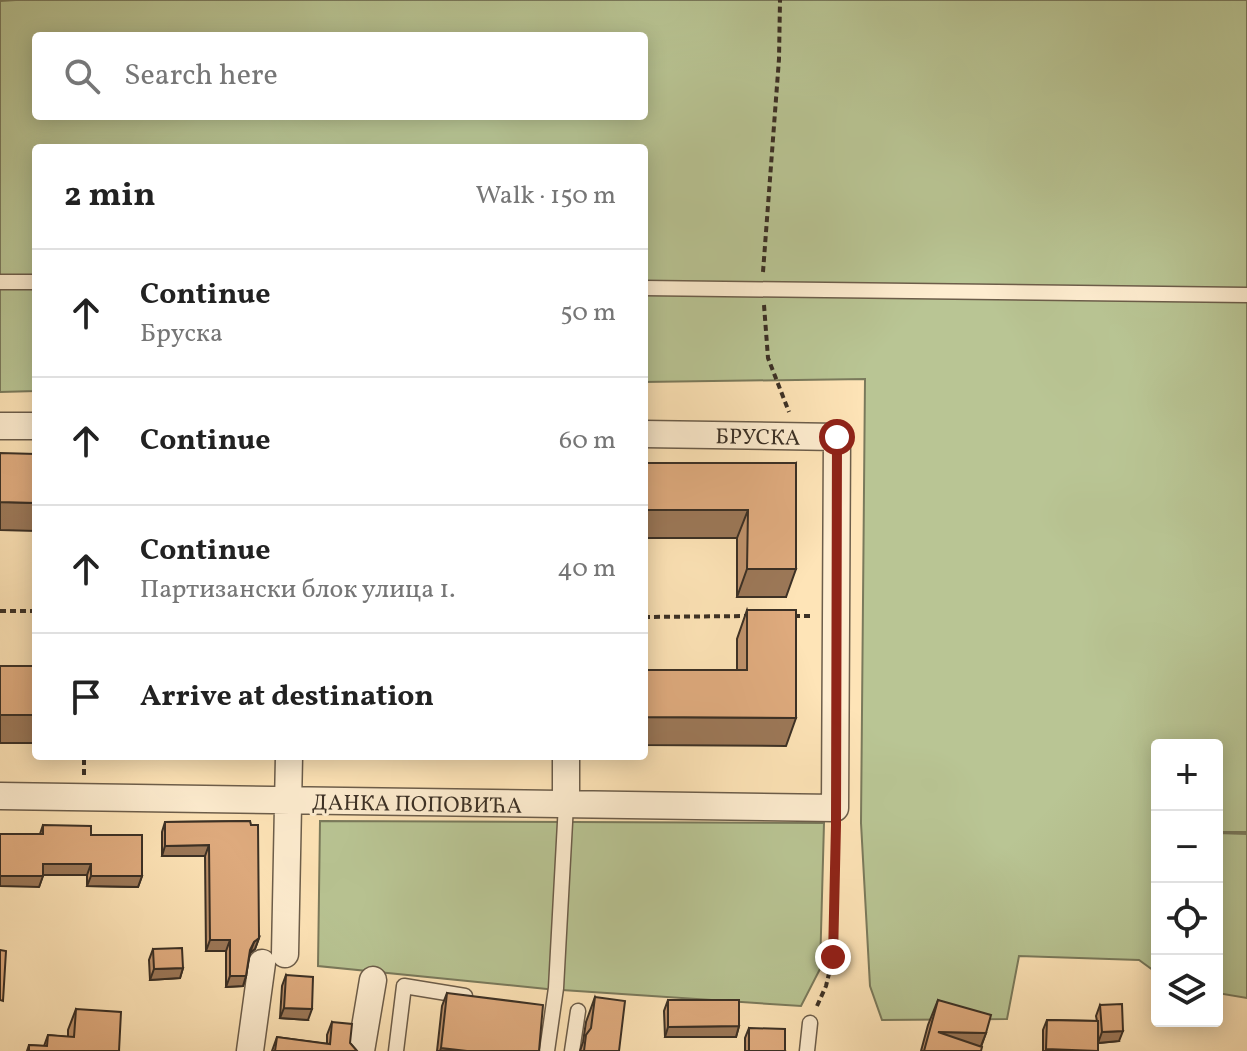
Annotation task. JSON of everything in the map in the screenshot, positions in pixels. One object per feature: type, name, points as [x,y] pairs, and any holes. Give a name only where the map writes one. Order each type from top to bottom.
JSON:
[{"type":"street","points":[[0,426],[32,426]]},
{"type":"street","name":"БРУСКА","points":[[648,434],[837,437],[835,615]]},
{"type":"street","points":[[835,615],[835,808]]},
{"type":"street","points":[[250,1051],[274,958],[289,802],[289,760]]},
{"type":"street","points":[[566,760],[566,804]]},
{"type":"street","name":"ДАНКА ПОПОВИЋА","points":[[0,796],[835,808]]},
{"type":"street","points":[[361,1051],[373,980]]},
{"type":"lane","points":[[0,282],[32,282]]},
{"type":"lane","points":[[648,288],[1247,295]]},
{"type":"lane","points":[[547,1051],[546,1009],[556,988],[566,804]]},
{"type":"lane","points":[[396,1051],[404,986],[478,998]]},
{"type":"lane","points":[[572,1051],[578,1011]]},
{"type":"lane","points":[[807,1051],[810,1023]]},
{"type":"path","points":[[780,0],[779,59],[762,289],[768,358],[799,436]]},
{"type":"path","points":[[0,611],[32,611]]},
{"type":"path","points":[[788,616],[835,615]]},
{"type":"path","points":[[648,617],[756,616]]},
{"type":"path","points":[[810,1023],[826,986],[833,957],[835,808]]},
{"type":"green space","points":[[1247,0],[1247,832],[1223,832],[1223,739],[1151,739],[1151,969],[1139,960],[1019,956],[1007,1019],[882,1020],[870,986],[861,823],[865,379],[648,382],[648,144],[32,144],[32,391],[0,392],[0,1]]},
{"type":"green space","points":[[320,821],[824,823],[820,969],[801,1006],[547,989],[318,966]]},
{"type":"green space","points":[[1223,833],[1247,834],[1247,998],[1223,994]]},
{"type":"building","points":[[0,453],[32,454],[32,503],[0,502]]},
{"type":"building","points":[[648,463],[796,463],[796,569],[747,569],[748,510],[648,510]]},
{"type":"building","points":[[747,610],[796,610],[796,718],[648,717],[648,670],[747,670]]},
{"type":"building","points":[[0,666],[32,666],[32,715],[0,715]]},
{"type":"building","points":[[250,821],[251,825],[258,825],[259,938],[250,950],[246,976],[230,976],[230,940],[210,940],[209,845],[165,846],[165,822]]},
{"type":"building","points":[[43,825],[91,826],[91,835],[142,835],[142,876],[91,876],[91,864],[43,864],[43,876],[0,876],[0,834],[43,834]]},
{"type":"building","points":[[182,948],[183,968],[154,969],[153,949]]},
{"type":"building","points":[[0,950],[6,951],[3,1001],[0,1000]]},
{"type":"building","points":[[286,975],[313,977],[312,1009],[284,1008]]},
{"type":"building","points":[[447,993],[543,1005],[539,1051],[441,1048]]},
{"type":"building","points":[[595,997],[625,1001],[619,1051],[584,1051]]},
{"type":"building","points":[[668,1000],[739,1000],[739,1026],[668,1027]]},
{"type":"building","points":[[938,1000],[991,1015],[986,1033],[938,1032],[982,1047],[981,1051],[924,1051]]},
{"type":"building","points":[[1122,1004],[1123,1031],[1102,1032],[1100,1005]]},
{"type":"building","points":[[76,1009],[121,1012],[119,1051],[29,1051],[29,1045],[47,1046],[48,1035],[74,1037]]},
{"type":"building","points":[[1047,1020],[1098,1021],[1098,1051],[1046,1049]]},
{"type":"building","points":[[332,1022],[352,1024],[350,1043],[357,1051],[275,1051],[277,1037],[330,1044]]},
{"type":"building","points":[[749,1028],[785,1029],[785,1051],[749,1051]]},
{"type":"route","points":[[833,957],[837,437]]}]
